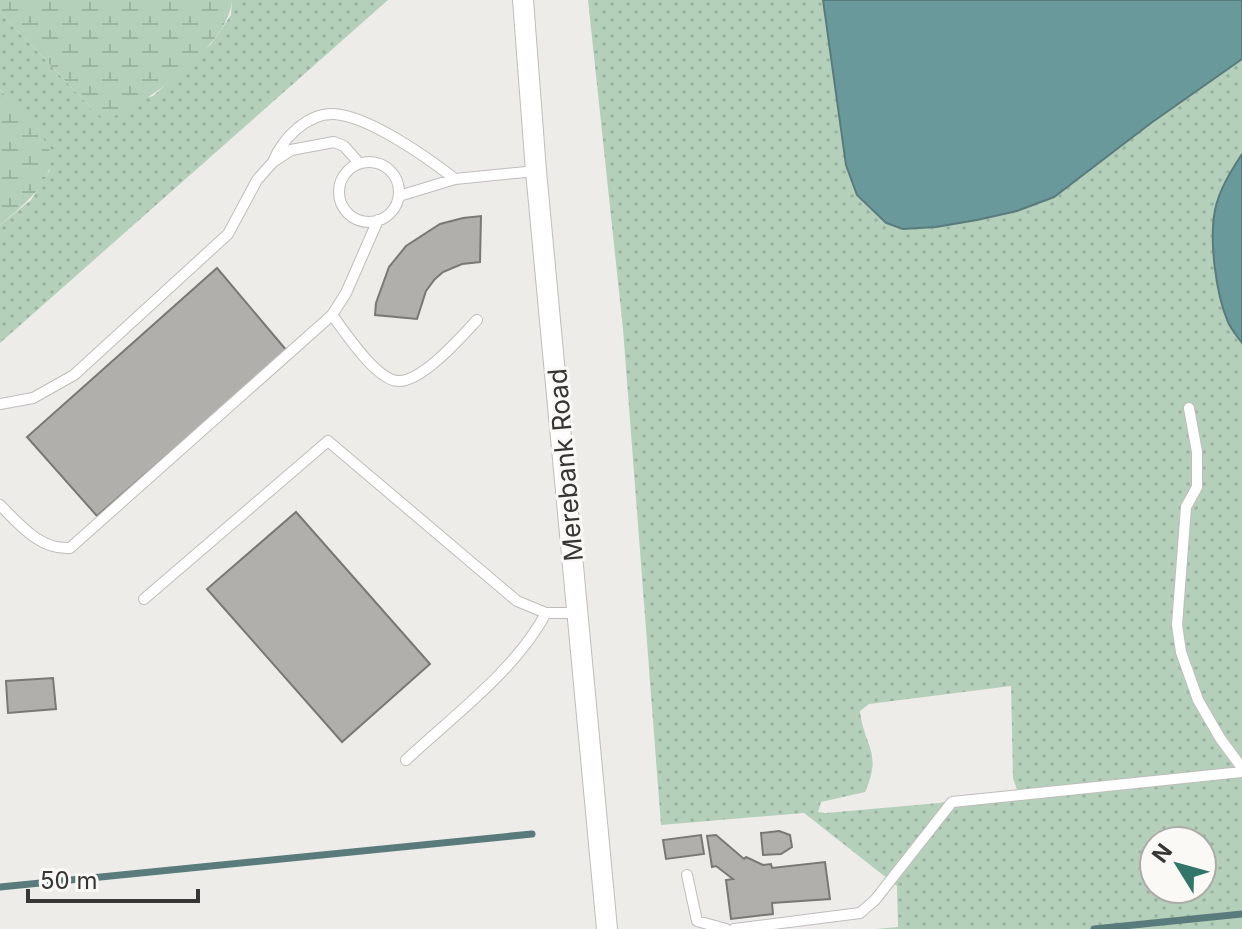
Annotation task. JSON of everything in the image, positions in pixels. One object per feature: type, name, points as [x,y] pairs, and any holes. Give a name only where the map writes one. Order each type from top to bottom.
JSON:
[{"type":"street","name":"Merebank Road","points":[[523,0],[536,171],[607,929]]},
{"type":"lane","points":[[273,162],[280,146],[300,127],[317,117],[334,114],[375,128],[418,152],[455,179]]},
{"type":"lane","points":[[0,404],[33,398],[74,375],[228,234],[257,180],[273,162],[291,150],[334,142],[344,146],[359,163]]},
{"type":"lane","points":[[369,161],[388,168],[395,176],[399,196],[390,213],[378,220],[364,222],[355,219],[342,206],[338,196],[343,176],[359,163],[369,161]]},
{"type":"lane","points":[[399,196],[455,179],[536,171]]},
{"type":"lane","points":[[0,505],[24,530],[42,542],[70,548],[332,315],[346,293],[378,220]]},
{"type":"lane","points":[[332,315],[369,362],[385,376],[399,381],[431,365],[477,320]]},
{"type":"lane","points":[[734,929],[860,913],[875,900],[952,802],[1242,770],[1198,700],[1187,674],[1179,639],[1177,625],[1186,507],[1197,487],[1197,452],[1189,408]]},
{"type":"lane","points":[[144,599],[328,441],[517,601],[546,613],[579,613]]},
{"type":"lane","points":[[406,760],[498,675],[534,637],[546,613]]},
{"type":"lane","points":[[687,875],[697,921],[726,929]]},
{"type":"green space","points":[[0,0],[232,0],[228,17],[201,54],[141,102],[105,120],[0,12]]},
{"type":"green space","points":[[232,0],[388,0],[0,343],[0,225],[31,200],[50,170],[32,125],[0,90],[0,12],[93,110],[153,96],[211,44],[231,15]]},
{"type":"green space","points":[[588,0],[823,0],[846,165],[903,229],[977,220],[1054,197],[1242,59],[1242,151],[1229,175],[1222,198],[1216,263],[1223,305],[1242,343],[1242,929],[876,929],[898,927],[897,886],[804,813],[661,825],[623,329]],"holes":[[[1011,686],[1013,778],[1017,790],[939,803],[818,812],[821,802],[865,792],[872,758],[860,711],[869,704]]]},
{"type":"green space","points":[[0,90],[40,133],[51,160],[49,171],[36,192],[0,225]]},
{"type":"water","points":[[823,0],[1242,0],[1242,59],[1054,197],[1017,211],[977,220],[903,229],[886,223],[857,195],[846,165]]},
{"type":"water","points":[[1242,154],[1242,343],[1228,322],[1220,297],[1213,223],[1219,195]]},
{"type":"building","points":[[481,216],[480,262],[462,264],[435,279],[426,291],[417,319],[375,315],[389,267],[406,246],[440,224]]},
{"type":"building","points":[[217,268],[287,351],[97,516],[27,437]]},
{"type":"building","points":[[296,512],[430,664],[342,742],[207,589]]},
{"type":"building","points":[[53,678],[56,709],[8,713],[6,681]]},
{"type":"building","points":[[779,831],[790,835],[792,847],[781,854],[763,855],[761,833]]},
{"type":"building","points":[[701,835],[704,854],[666,859],[663,840]]},
{"type":"building","points":[[716,835],[744,859],[746,857],[763,865],[771,864],[772,868],[825,862],[830,899],[772,903],[773,914],[731,919],[726,880],[733,879],[716,866],[712,867],[707,836]]},
{"type":"waterway","points":[[0,887],[532,834]]},
{"type":"waterway","points":[[1094,929],[1242,914]]}]
